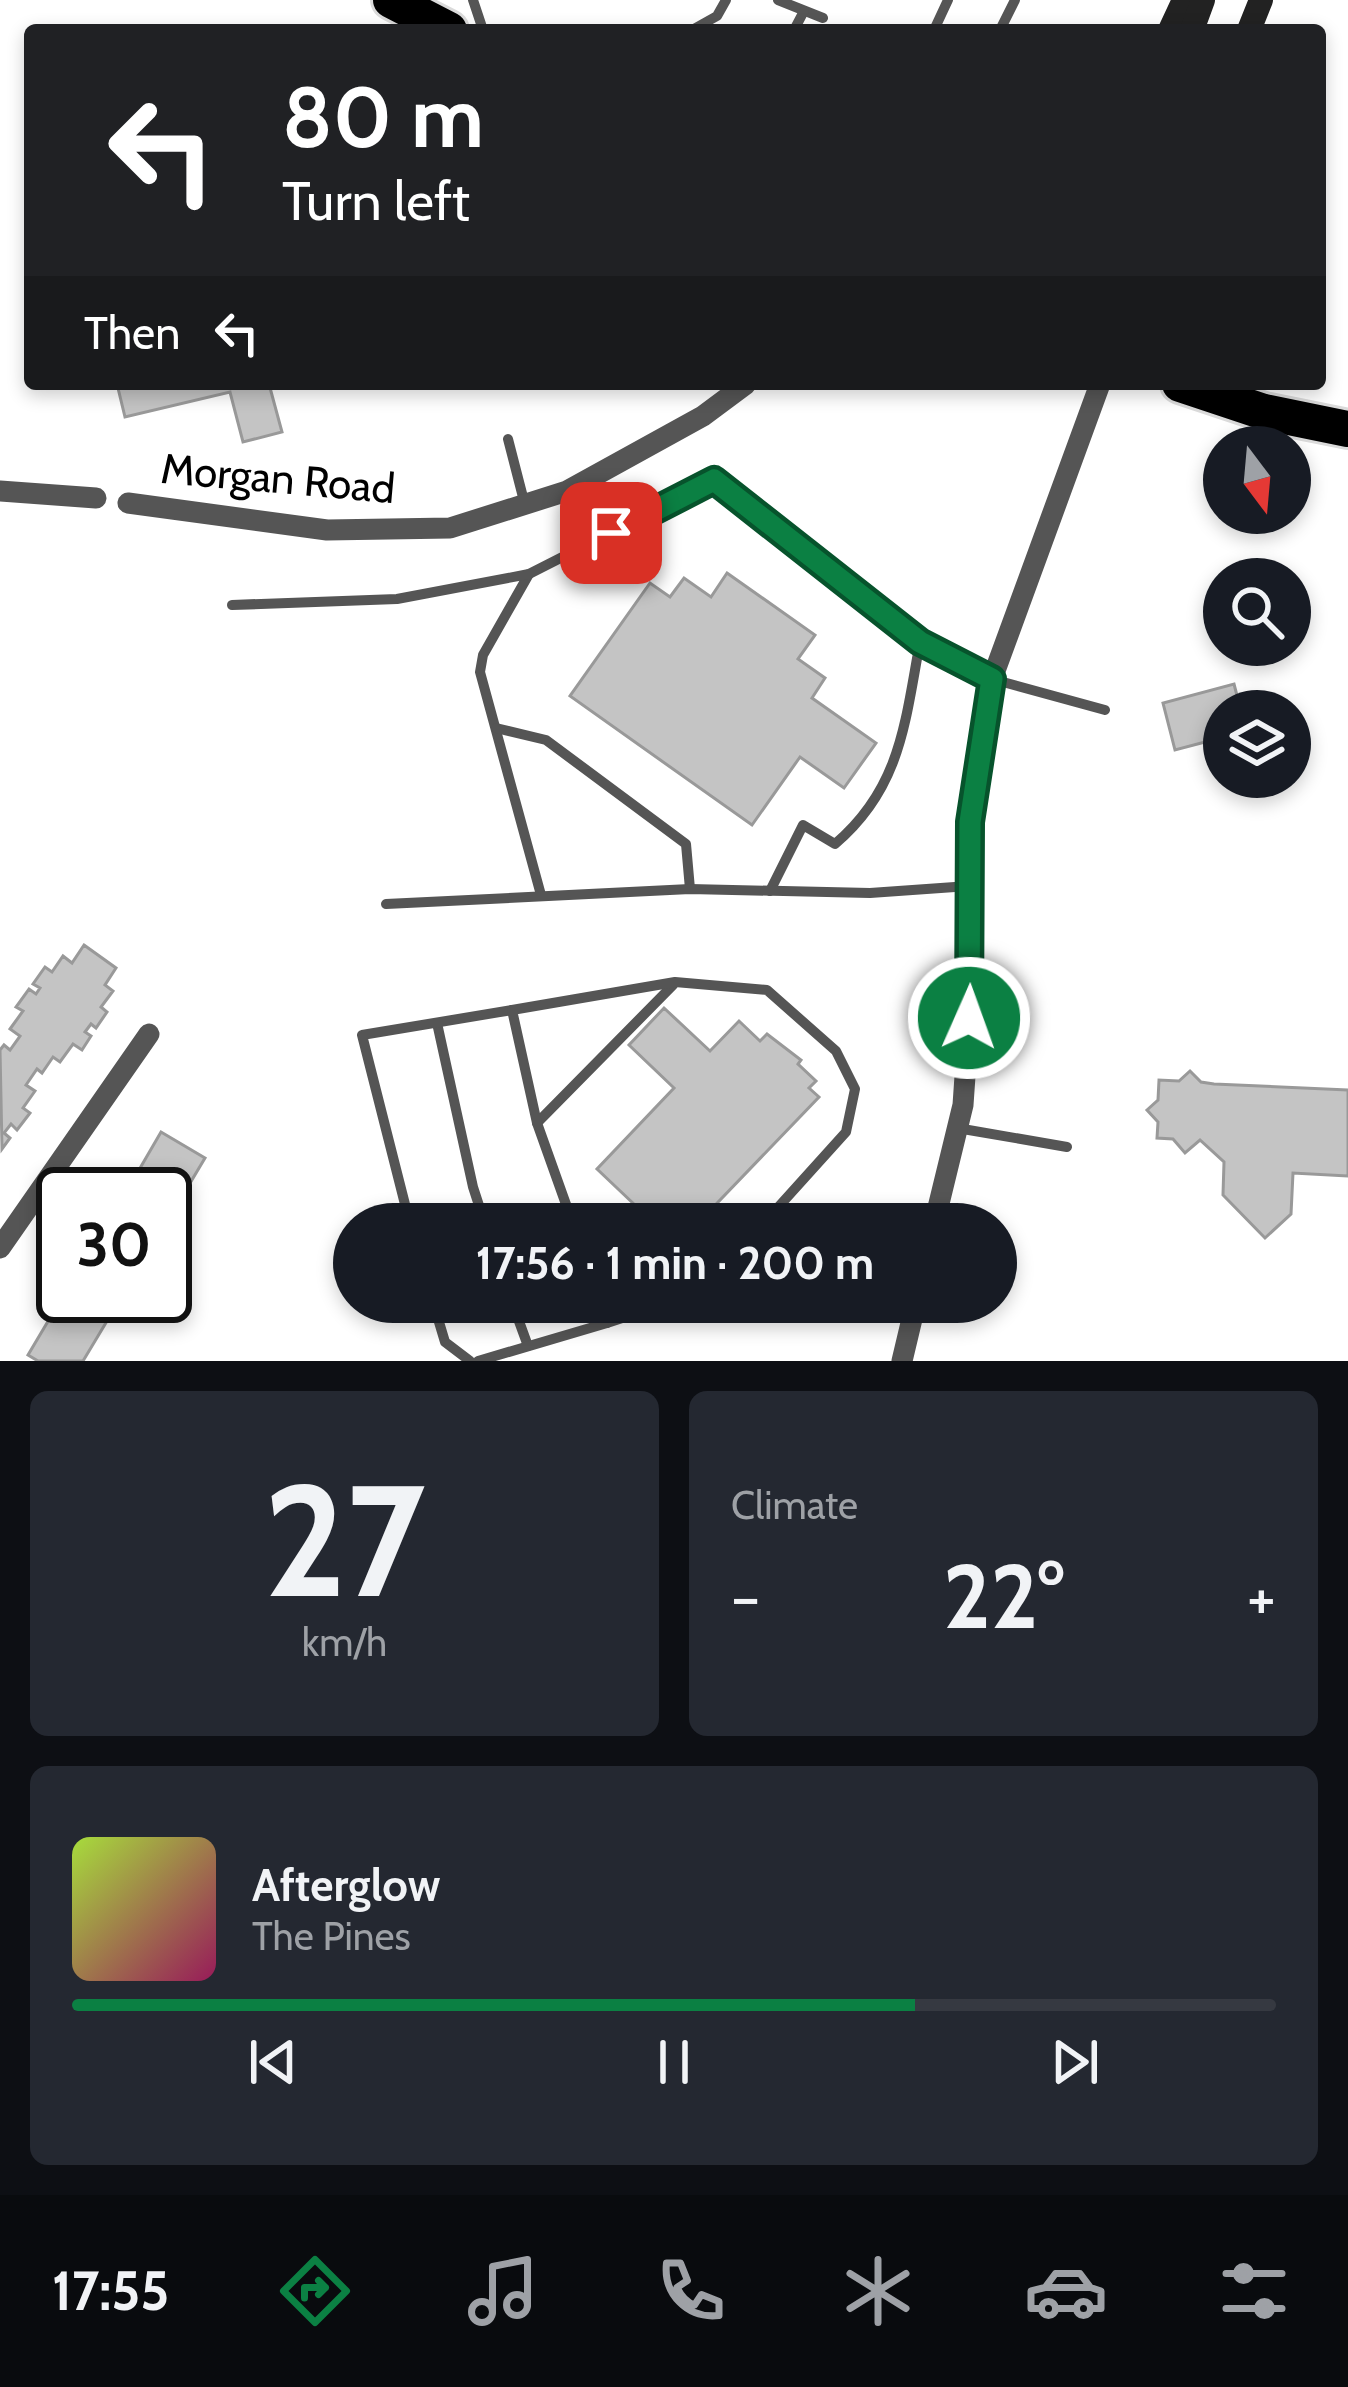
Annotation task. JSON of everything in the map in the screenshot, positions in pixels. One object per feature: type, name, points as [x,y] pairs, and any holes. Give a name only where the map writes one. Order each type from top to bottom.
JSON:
[{"type":"highway","points":[[391,0],[437,24]]},
{"type":"highway","points":[[1198,390],[1264,412],[1348,429]]},
{"type":"street","name":"Morgan Road","points":[[128,503],[327,530],[449,528],[567,491],[703,416],[738,390]]},
{"type":"street","points":[[939,1203],[963,1105],[972,975],[969,886],[975,776],[992,679],[1098,390]]},
{"type":"street","points":[[0,491],[96,498]]},
{"type":"street","points":[[0,1247],[149,1034]]},
{"type":"street","points":[[902,1361],[911,1323]]},
{"type":"lane","points":[[703,24],[717,16],[725,0]]},
{"type":"lane","points":[[778,0],[824,18]]},
{"type":"lane","points":[[797,24],[804,10]]},
{"type":"lane","points":[[717,16],[718,24]]},
{"type":"lane","points":[[508,440],[525,505]]},
{"type":"lane","points":[[232,605],[397,599],[529,574],[714,480],[920,642],[992,679],[1106,710]]},
{"type":"lane","points":[[529,574],[483,655],[480,672],[541,895]]},
{"type":"lane","points":[[770,891],[803,825],[835,844],[885,786],[903,733],[920,642]]},
{"type":"lane","points":[[496,728],[545,740],[686,844],[690,889]]},
{"type":"lane","points":[[386,904],[690,889],[870,893],[969,886]]},
{"type":"lane","points":[[538,1123],[675,982]]},
{"type":"lane","points":[[405,1203],[362,1035],[675,982],[767,990],[836,1051],[855,1089],[846,1132],[783,1203]]},
{"type":"lane","points":[[512,1010],[538,1123],[565,1203]]},
{"type":"lane","points":[[437,1023],[478,1203]]},
{"type":"lane","points":[[957,1128],[1067,1147]]},
{"type":"lane","points":[[439,1323],[445,1342],[474,1361],[607,1323]]},
{"type":"lane","points":[[520,1323],[528,1346]]},
{"type":"building","points":[[118,390],[271,390],[282,432],[243,442],[230,392],[125,417]]},
{"type":"building","points":[[727,573],[815,635],[798,659],[825,678],[812,698],[876,743],[844,788],[800,757],[752,825],[570,696],[650,583],[670,597],[684,578],[711,597]]},
{"type":"building","points":[[1203,692],[1203,743],[1175,750],[1163,703]]},
{"type":"building","points":[[84,945],[116,968],[105,985],[113,991],[101,1007],[107,1012],[96,1028],[91,1024],[85,1032],[91,1036],[82,1050],[73,1044],[60,1062],[53,1057],[42,1073],[37,1069],[26,1085],[35,1091],[23,1108],[30,1113],[17,1130],[11,1124],[4,1133],[10,1138],[2,1149],[0,1050],[4,1045],[10,1050],[20,1036],[10,1029],[23,1011],[16,1007],[29,989],[36,994],[40,988],[33,984],[45,967],[52,972],[63,956],[72,963]]},
{"type":"building","points":[[664,1008],[710,1051],[739,1021],[760,1041],[767,1034],[801,1060],[798,1064],[816,1081],[809,1088],[819,1097],[717,1203],[633,1203],[597,1169],[674,1088],[629,1045]]},
{"type":"building","points":[[1190,1071],[1201,1082],[1214,1084],[1348,1090],[1348,1176],[1293,1173],[1291,1214],[1265,1238],[1223,1195],[1224,1162],[1200,1140],[1185,1153],[1173,1139],[1157,1138],[1158,1122],[1147,1110],[1158,1100],[1159,1080],[1179,1081]]},
{"type":"building","points":[[161,1132],[205,1158],[192,1180],[192,1167],[141,1167]]},
{"type":"building","points":[[47,1323],[106,1323],[83,1361],[38,1361],[28,1355]]},
{"type":"route","points":[[611,533],[714,480],[920,642],[992,679],[970,822],[969,1018]]}]
